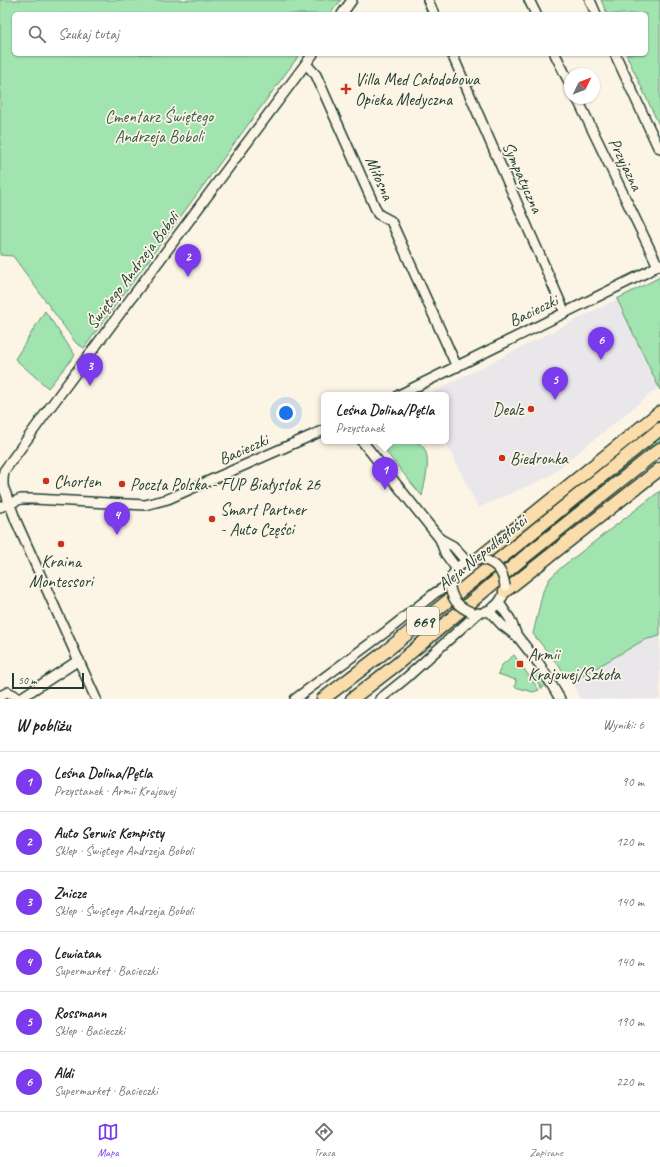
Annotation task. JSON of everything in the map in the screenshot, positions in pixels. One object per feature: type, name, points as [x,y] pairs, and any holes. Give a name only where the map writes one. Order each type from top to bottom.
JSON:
[{"type":"main road","points":[[481,558],[660,412]]},
{"type":"main road","name":"Aleja Niepodległości","points":[[323,699],[410,632],[660,429]]},
{"type":"main road","name":"Aleja Niepodległości","points":[[352,699],[402,660],[522,558],[660,449]]},
{"type":"main road","points":[[505,588],[660,469]]},
{"type":"street","points":[[343,12],[352,0]]},
{"type":"street","points":[[428,0],[433,12]]},
{"type":"street","points":[[529,0],[535,12]]},
{"type":"street","points":[[590,0],[595,12]]},
{"type":"street","name":"Świętego Andrzeja Boboli","points":[[96,699],[9,504],[3,486],[4,471],[141,284],[312,56]]},
{"type":"street","name":"Sympatyczna","points":[[453,56],[565,312]]},
{"type":"street","points":[[556,56],[564,72]]},
{"type":"street","points":[[616,56],[658,147],[660,148]]},
{"type":"street","name":"Miłosna","points":[[306,64],[316,75],[378,214],[391,220],[457,367]]},
{"type":"street","name":"Przyjazna","points":[[580,104],[659,265]]},
{"type":"street","name":"Bacieczki","points":[[405,392],[659,265]]},
{"type":"street","name":"Bacieczki","points":[[9,504],[21,500],[34,499],[145,505],[156,503],[321,431]]},
{"type":"street","points":[[364,444],[440,539],[445,553],[456,568]]},
{"type":"street","points":[[0,507],[9,504]]},
{"type":"street","points":[[440,539],[453,546],[466,561]]},
{"type":"street","points":[[481,558],[492,562],[499,568],[504,576],[505,588],[500,603],[489,611],[475,613],[463,609],[457,604],[452,596],[450,586],[451,578],[456,568],[466,561],[481,558]]},
{"type":"street","points":[[295,699],[387,631],[435,593],[450,586]]},
{"type":"street","points":[[500,603],[510,619],[518,637]]},
{"type":"street","points":[[489,611],[502,625],[518,637],[540,664],[560,699]]},
{"type":"street","points":[[380,699],[405,679],[475,613]]},
{"type":"street","points":[[0,696],[8,692],[18,699],[79,660]]},
{"type":"shaded area","points":[[617,299],[659,387],[548,477],[478,508],[446,444],[449,444],[449,392],[433,392]]},
{"type":"shaded area","points":[[660,636],[660,699],[580,699],[572,682],[644,640]]},
{"type":"green space","name":"Cmentarz Świętego Andrzeja Boboli","points":[[0,0],[341,0],[332,12],[12,12],[12,56],[299,56],[84,348],[76,343],[13,256],[0,255]]},
{"type":"green space","points":[[601,0],[660,0],[660,127],[627,56],[648,56],[648,12],[606,12]]},
{"type":"green space","points":[[660,277],[660,390],[617,299]]},
{"type":"green space","points":[[45,311],[75,355],[48,388],[15,359]]},
{"type":"green space","points":[[660,436],[660,442],[516,559],[513,556]]},
{"type":"green space","points":[[390,444],[421,444],[427,457],[427,473],[422,496],[386,452]]},
{"type":"green space","points":[[660,491],[660,636],[644,640],[572,682],[533,634],[543,591],[550,578],[563,566]]},
{"type":"green space","points":[[514,655],[539,690],[533,692],[515,687],[516,680],[498,674],[502,665]]},
{"type":"green space","points":[[534,669],[546,684],[542,689],[532,674]]},
{"type":"place","name":"Villa Med Całodobowa Opieka Medyczna","points":[[346,89]]},
{"type":"place","name":"Auto Serwis Kempisty","points":[[188,277]]},
{"type":"place","name":"Aldi","points":[[601,360]]},
{"type":"place","name":"Znicze","points":[[90,386]]},
{"type":"place","name":"Rossmann","points":[[555,400]]},
{"type":"place","name":"Dealz","points":[[531,409]]},
{"type":"place","name":"Biedronka","points":[[502,458]]},
{"type":"place","name":"Chorten","points":[[46,481]]},
{"type":"place","name":"Poczta Polska - FUP Białystok 26","points":[[122,484]]},
{"type":"place","name":"Leśna Dolina/Pętla","points":[[385,490]]},
{"type":"place","name":"Smart Partner - Auto Części","points":[[212,519]]},
{"type":"place","name":"Lewiatan","points":[[117,535]]},
{"type":"place","name":"Kraina Montessori","points":[[61,544]]},
{"type":"place","name":"Armii Krajowej/Szkoła","points":[[520,664]]}]
